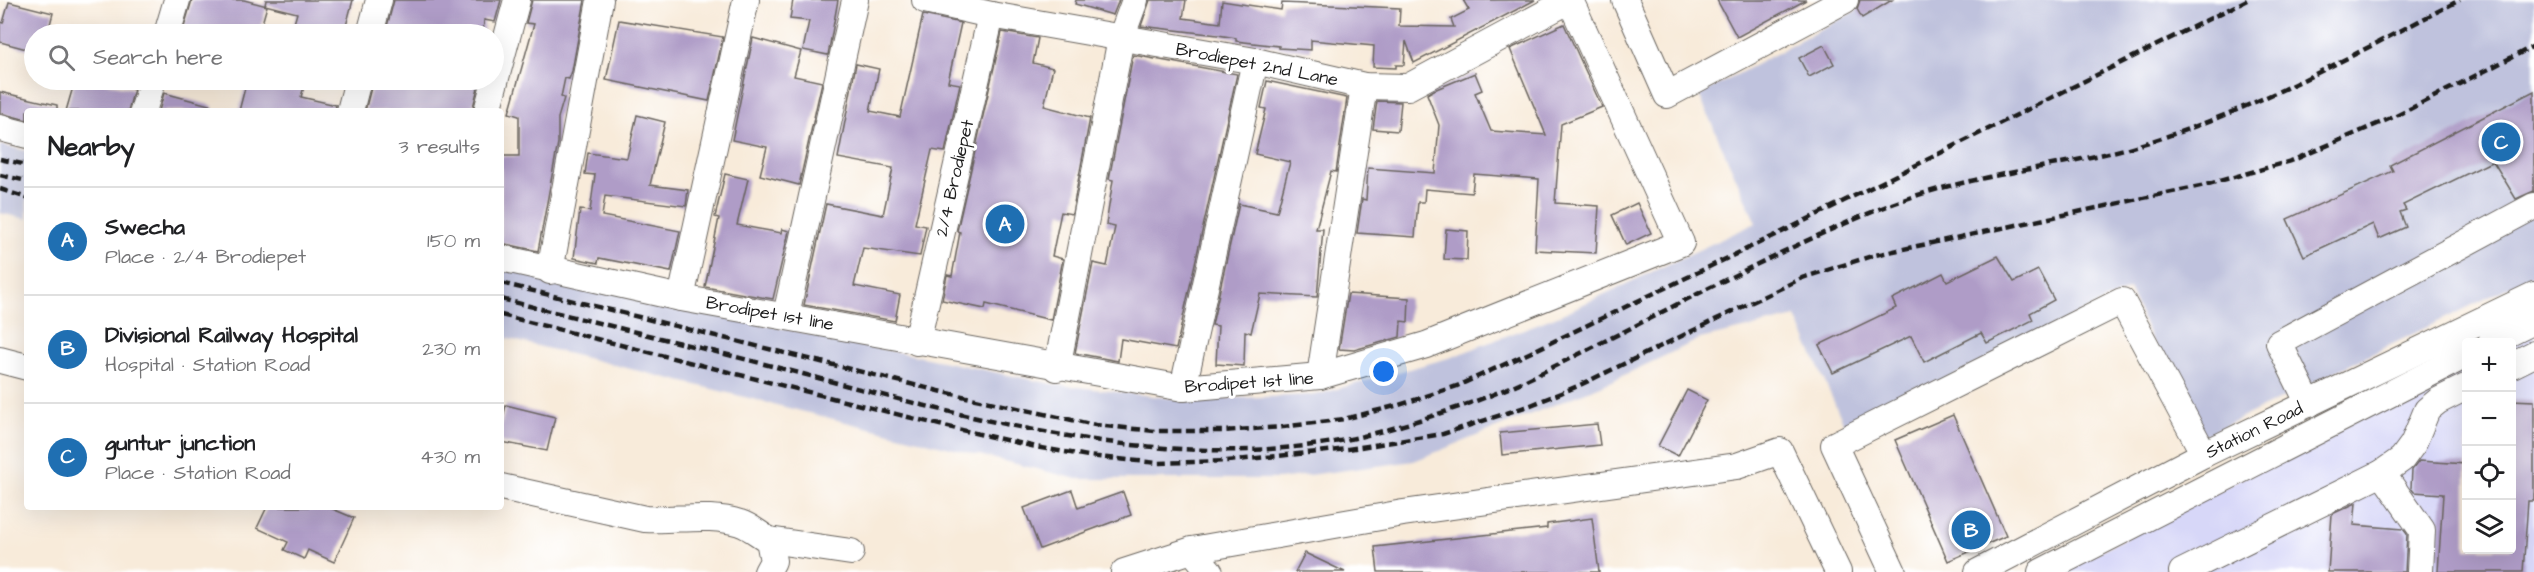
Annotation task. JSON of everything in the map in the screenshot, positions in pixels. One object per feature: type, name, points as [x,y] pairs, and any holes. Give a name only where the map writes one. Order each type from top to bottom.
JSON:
[{"type":"street","points":[[169,24],[177,0]]},
{"type":"street","points":[[373,24],[379,0]]},
{"type":"street","points":[[504,48],[517,0]]},
{"type":"street","points":[[550,271],[600,0]]},
{"type":"street","points":[[681,297],[746,0]]},
{"type":"street","points":[[786,315],[855,0]]},
{"type":"street","name":"Brodiepet 2nd Lane","points":[[925,0],[991,15],[1255,60],[1364,86],[1408,87],[1570,0]]},
{"type":"street","points":[[1057,368],[1121,38],[1135,0]]},
{"type":"street","name":"Brodipet 1st line","points":[[504,259],[550,271],[917,342],[1183,388],[1320,376],[1426,345],[1681,243],[1570,0]]},
{"type":"street","points":[[1625,0],[1667,95],[1845,0]]},
{"type":"street","name":"2/4 Brodiepet","points":[[917,342],[991,15]]},
{"type":"street","points":[[1183,388],[1255,60]]},
{"type":"street","points":[[1320,376],[1364,86]]},
{"type":"street","points":[[144,108],[150,90]]},
{"type":"street","points":[[351,108],[355,90]]},
{"type":"street","points":[[488,108],[493,90]]},
{"type":"street","points":[[0,128],[24,134]]},
{"type":"street","points":[[2310,404],[2279,343],[2534,206]]},
{"type":"street","name":"Station Road","points":[[1978,572],[2204,454],[2534,296]]},
{"type":"street","points":[[1893,572],[1834,445],[2122,301],[2204,454]]},
{"type":"street","points":[[2499,338],[2534,321]]},
{"type":"street","points":[[2516,363],[2534,354]]},
{"type":"street","points":[[2041,572],[2462,357]]},
{"type":"street","points":[[0,360],[24,366]]},
{"type":"street","points":[[2182,572],[2382,473],[2402,459],[2413,444],[2427,410],[2438,401],[2462,389]]},
{"type":"street","points":[[1124,572],[1192,550],[1403,513],[1737,466],[1780,451],[1838,572]]},
{"type":"street","points":[[2382,473],[2422,530],[2420,572]]},
{"type":"street","points":[[504,488],[645,519],[699,518],[741,523],[769,540],[851,552]]},
{"type":"street","points":[[767,572],[773,561],[769,540]]},
{"type":"street","points":[[1192,550],[1210,572]]},
{"type":"shaded area","points":[[1876,0],[2534,0],[2534,275],[2196,440],[2129,289],[1846,429],[1796,317],[1700,339],[1601,386],[1414,461],[1279,479],[1077,479],[504,338],[504,267],[672,305],[1052,384],[1186,400],[1316,395],[1452,357],[1560,315],[1756,223],[1699,95]]},
{"type":"shaded area","points":[[0,145],[24,150],[24,218],[0,213]]},
{"type":"shaded area","points":[[2534,328],[2534,572],[2059,572],[2462,365],[2462,554],[2516,554],[2516,339]]},
{"type":"building","points":[[192,0],[244,0],[267,6],[262,24],[185,24]]},
{"type":"building","points":[[266,0],[353,0],[347,24],[294,24],[297,13],[265,5]]},
{"type":"building","points":[[394,0],[501,0],[495,22],[484,20],[484,24],[388,24]]},
{"type":"building","points":[[532,0],[585,0],[572,71],[569,79],[565,78],[561,97],[564,98],[558,118],[558,143],[538,251],[504,244],[504,156],[519,156],[519,116],[509,113],[534,24],[526,23]]},
{"type":"building","points":[[793,0],[838,0],[828,55],[803,50],[809,21],[790,19]]},
{"type":"building","points":[[1076,0],[1119,0],[1113,15],[1075,4]]},
{"type":"building","points":[[1150,0],[1186,0],[1183,18],[1220,23],[1222,1],[1281,10],[1282,3],[1400,8],[1399,26],[1454,27],[1451,19],[1469,10],[1463,0],[1535,0],[1414,63],[1406,41],[1404,65],[1396,65],[1396,68],[1373,67],[1374,46],[1311,40],[1311,50],[1279,48],[1279,46],[1236,41],[1236,38],[1218,35],[1141,26]]},
{"type":"building","points":[[1717,0],[1806,0],[1737,37]]},
{"type":"building","points":[[1860,0],[1892,0],[1862,18],[1857,9]]},
{"type":"building","points":[[9,2],[53,13],[50,24],[24,24],[24,48],[0,42],[0,22],[3,23]]},
{"type":"building","points":[[923,15],[961,23],[948,82],[960,84],[945,152],[932,150],[915,224],[926,226],[920,256],[863,248],[854,286],[900,295],[895,321],[804,305],[826,204],[883,215],[893,168],[838,158],[856,64],[879,69],[870,111],[900,117]]},
{"type":"building","points":[[619,20],[723,37],[709,101],[606,80]]},
{"type":"building","points":[[1564,24],[1602,107],[1561,124],[1555,203],[1599,206],[1596,253],[1535,250],[1539,179],[1474,174],[1472,193],[1425,189],[1424,202],[1418,202],[1415,237],[1357,233],[1362,199],[1366,200],[1368,168],[1435,173],[1439,125],[1427,94],[1434,90],[1475,73],[1482,90],[1475,93],[1491,131],[1546,135],[1510,49]]},
{"type":"building","points":[[1002,32],[1038,38],[1033,63],[1053,68],[1044,106],[1090,118],[1072,214],[1061,212],[1052,256],[1063,259],[1051,320],[986,304],[985,309],[942,300],[947,275],[952,276],[960,232],[957,231]]},
{"type":"building","points":[[753,38],[801,51],[794,76],[822,82],[799,185],[760,175],[767,147],[732,140]]},
{"type":"building","points":[[1824,45],[1834,64],[1809,77],[1799,58]]},
{"type":"building","points":[[1133,55],[1237,74],[1176,349],[1121,339],[1118,361],[1075,353],[1093,263],[1107,266],[1115,227],[1106,225],[1113,180],[1109,179]]},
{"type":"building","points":[[1267,81],[1347,98],[1336,172],[1331,171],[1316,229],[1323,229],[1317,297],[1260,294],[1251,333],[1245,331],[1244,366],[1216,364],[1218,326],[1212,325],[1239,204],[1277,212],[1290,162],[1255,154],[1266,109],[1261,108]]},
{"type":"building","points":[[72,90],[134,90],[129,108],[67,108]]},
{"type":"building","points":[[244,90],[303,90],[301,97],[336,105],[336,108],[240,108]]},
{"type":"building","points":[[370,90],[477,90],[473,108],[366,108]]},
{"type":"building","points":[[2534,91],[2534,191],[2516,199],[2493,161],[2403,205],[2406,210],[2400,212],[2406,227],[2379,239],[2373,224],[2304,256],[2287,219],[2393,171],[2390,165]]},
{"type":"building","points":[[0,92],[57,105],[57,108],[24,108],[24,119],[0,113]]},
{"type":"building","points":[[164,93],[213,106],[213,108],[160,108]]},
{"type":"building","points":[[1377,101],[1401,102],[1398,131],[1373,129]]},
{"type":"building","points":[[637,115],[665,122],[650,185],[688,190],[686,206],[605,196],[602,216],[680,231],[671,272],[599,258],[598,263],[574,258],[580,210],[590,211],[595,175],[585,174],[588,153],[627,158]]},
{"type":"building","points":[[725,174],[748,179],[737,225],[781,233],[782,229],[789,231],[773,299],[705,287],[719,218],[715,217]]},
{"type":"building","points":[[1637,203],[1651,233],[1626,245],[1612,215]]},
{"type":"building","points":[[1446,229],[1468,231],[1467,260],[1444,259]]},
{"type":"building","points":[[1998,256],[2014,282],[2038,270],[2054,300],[2030,313],[2033,320],[1987,343],[1981,333],[1924,362],[1911,336],[1833,373],[1819,345],[1896,308],[1892,299],[1943,273],[1947,281]]},
{"type":"building","points":[[1348,294],[1409,298],[1408,322],[1401,321],[1400,337],[1354,350],[1339,349]]},
{"type":"building","points":[[1687,390],[1707,400],[1678,456],[1658,446]]},
{"type":"building","points":[[2516,400],[2534,401],[2534,501],[2528,501],[2523,572],[2438,572],[2443,494],[2414,492],[2411,488],[2412,470],[2419,461],[2462,464],[2462,554],[2516,554]]},
{"type":"building","points":[[506,405],[555,417],[547,451],[504,443]]},
{"type":"building","points":[[1953,415],[2006,536],[1948,561],[1895,440]]},
{"type":"building","points":[[1597,424],[1600,445],[1502,455],[1500,433]]},
{"type":"building","points":[[1072,490],[1078,508],[1123,492],[1131,515],[1040,549],[1024,508]]},
{"type":"building","points":[[2356,503],[2354,525],[2403,529],[2407,534],[2405,572],[2328,572],[2332,514]]},
{"type":"building","points":[[266,510],[335,510],[354,518],[334,562],[308,550],[304,559],[284,550],[288,542],[257,528]]},
{"type":"building","points":[[1592,518],[1599,572],[1378,572],[1375,547],[1547,528],[1547,524]]},
{"type":"building","points":[[1305,553],[1345,572],[1295,572]]},
{"type":"railway","points":[[504,284],[939,391],[1095,425],[1155,431],[1222,431],[1283,427],[1344,419],[1399,405],[1457,386],[1527,354],[1782,232],[2247,0]]},
{"type":"railway","points":[[504,300],[936,408],[1071,437],[1140,446],[1208,450],[1277,449],[1345,440],[1420,420],[1506,389],[1787,250],[1887,206],[1948,186],[2139,145],[2222,116],[2303,80],[2460,0]]},
{"type":"railway","points":[[504,316],[944,426],[1088,456],[1158,463],[1227,461],[1348,449],[1443,434],[1531,405],[1578,386],[1802,278],[1875,255],[2205,185],[2291,161],[2396,116],[2534,46]]},
{"type":"railway","points":[[0,159],[24,164]]},
{"type":"railway","points":[[0,175],[24,180]]},
{"type":"railway","points":[[0,189],[24,197]]},
{"type":"place","name":"guntur junction","points":[[2501,142]]},
{"type":"place","name":"Swecha","points":[[1005,224]]},
{"type":"place","name":"Divisional Railway Hospital","points":[[1971,530]]}]
